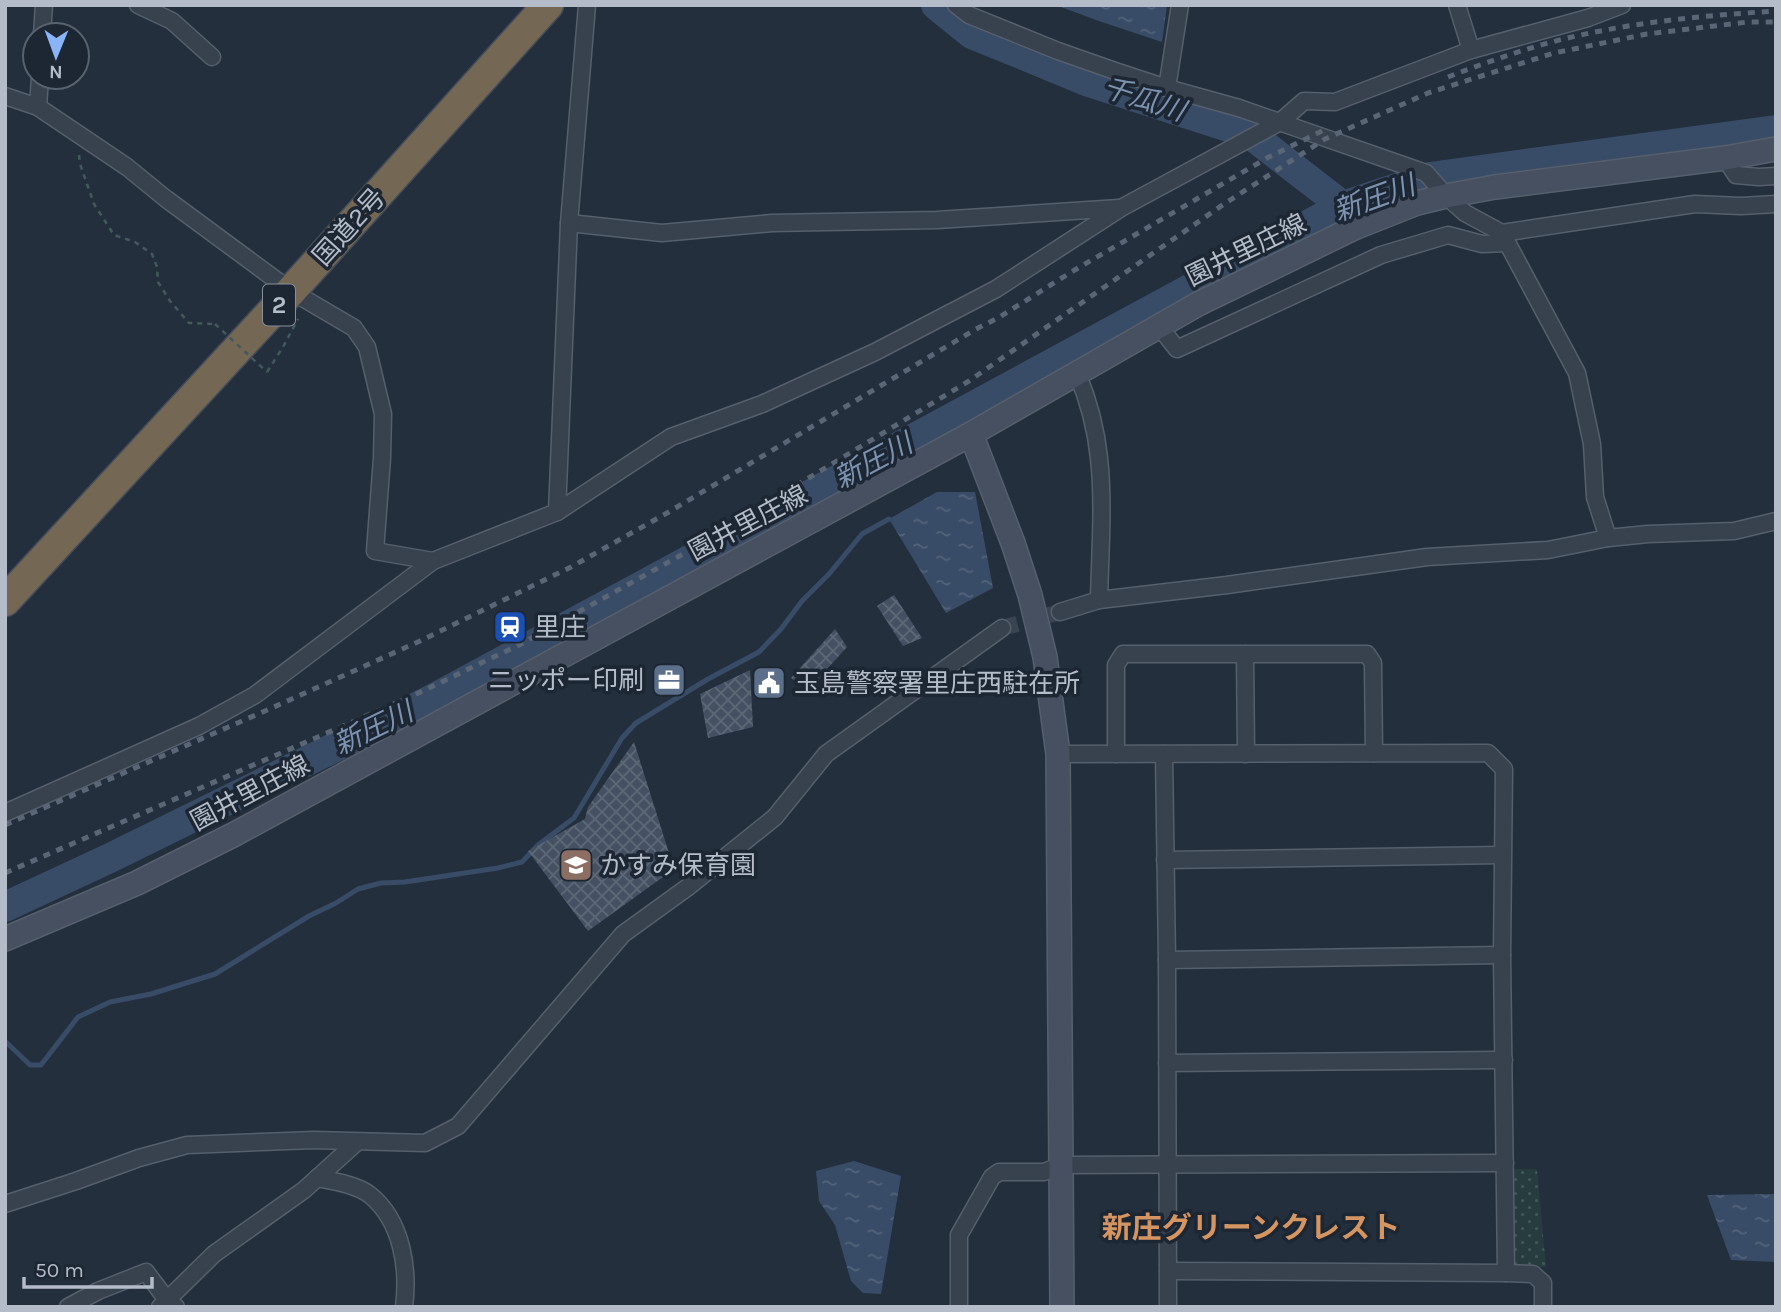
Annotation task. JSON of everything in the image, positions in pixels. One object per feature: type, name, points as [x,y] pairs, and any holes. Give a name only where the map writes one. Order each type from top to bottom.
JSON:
[{"type":"highway","name":"国道2号","points":[[5,601],[300,296],[548,5]]},
{"type":"main road","name":"園井里庄線","points":[[5,939],[138,883],[233,835],[971,435],[1158,325],[1354,229],[1417,203],[1446,196],[1776,149]]},
{"type":"main road","points":[[971,435],[1013,543],[1030,596],[1045,657],[1058,754],[1062,1307]]},
{"type":"street","points":[[138,5],[172,21],[212,57]]},
{"type":"street","points":[[557,512],[569,223],[587,5]]},
{"type":"street","points":[[956,5],[968,15],[1058,51],[1167,88],[1239,108],[1426,173],[1465,214],[1504,238],[1577,373],[1592,444],[1595,497],[1608,538]]},
{"type":"street","points":[[1167,88],[1180,5]]},
{"type":"street","points":[[1457,5],[1471,50]]},
{"type":"street","points":[[5,813],[200,726],[255,695],[433,561],[557,512],[671,437],[762,404],[875,352],[996,289],[1122,208],[1280,122],[1304,101],[1335,102],[1471,50],[1588,18],[1622,5]]},
{"type":"street","points":[[38,107],[39,91]]},
{"type":"street","points":[[5,96],[38,107],[127,167],[165,198],[300,296],[354,328],[367,347],[383,414],[375,551],[433,561]]},
{"type":"street","points":[[1725,158],[1736,175],[1776,176]]},
{"type":"street","points":[[1158,325],[1177,349],[1381,255],[1448,235],[1482,244],[1695,204],[1776,204]]},
{"type":"street","points":[[569,223],[662,233],[772,223],[937,220],[1122,208]]},
{"type":"street","points":[[1077,373],[1087,397],[1099,456],[1099,600]]},
{"type":"street","points":[[1060,612],[1099,600],[1427,557],[1548,550],[1608,538],[1648,534],[1734,531],[1776,521]]},
{"type":"street","points":[[5,1204],[139,1158],[187,1145],[314,1140],[425,1143],[458,1126],[623,934],[688,887],[775,817],[826,754],[1002,628]]},
{"type":"street","points":[[1116,754],[1116,665],[1123,654],[1367,654],[1373,663],[1374,753]]},
{"type":"street","points":[[1245,654],[1246,754]]},
{"type":"street","points":[[1058,754],[1488,753],[1504,769],[1502,955],[1506,1273]]},
{"type":"street","points":[[1164,754],[1168,1307]]},
{"type":"street","points":[[1165,860],[1502,855]]},
{"type":"street","points":[[1167,960],[1502,955]]},
{"type":"street","points":[[1167,1063],[1504,1060]]},
{"type":"street","points":[[68,1307],[98,1291],[146,1272],[168,1304],[214,1254],[304,1189],[358,1142]]},
{"type":"street","points":[[959,1307],[959,1235],[992,1177],[999,1172],[1044,1172],[1062,1165],[1505,1163]]},
{"type":"street","points":[[317,1178],[369,1193],[391,1218],[401,1242],[407,1289],[404,1307]]},
{"type":"street","points":[[1168,1271],[1533,1274],[1543,1283],[1543,1307]]},
{"type":"path","points":[[78,134],[80,164],[94,204],[114,235],[135,242],[152,254],[157,267],[158,282],[189,323],[215,324],[267,372],[283,347],[300,296]]},
{"type":"green space","points":[[1512,1169],[1537,1169],[1546,1267],[1517,1267],[1511,1264]]},
{"type":"water","points":[[1056,5],[1167,5],[1162,42],[1096,20]]},
{"type":"water","points":[[937,492],[975,492],[993,588],[946,613],[889,519]]},
{"type":"water","points":[[854,1161],[901,1176],[881,1294],[863,1293],[851,1281],[835,1225],[819,1201],[816,1171]]},
{"type":"water","points":[[1776,1194],[1776,1262],[1731,1260],[1707,1195]]},
{"type":"building","points":[[894,595],[922,638],[903,646],[877,606]]},
{"type":"building","points":[[835,629],[847,647],[808,690],[791,678]]},
{"type":"building","points":[[750,670],[753,727],[708,738],[700,694]]},
{"type":"building","points":[[634,742],[674,869],[588,931],[528,851],[585,819],[588,807]]},
{"type":"waterway","name":"千瓜川","points":[[936,5],[972,34],[1089,82],[1250,134],[1343,206]]},
{"type":"waterway","name":"新圧川","points":[[5,907],[429,701],[1343,206],[1430,177],[1776,130]]},
{"type":"waterway","points":[[5,1041],[30,1065],[41,1065],[78,1017],[110,1002],[151,994],[215,974],[358,889],[381,883],[405,882],[522,862],[538,845],[574,818],[622,738],[636,723],[708,679],[759,652],[862,534],[889,519]]},
{"type":"tunnel","points":[[1002,628],[1060,612]]},
{"type":"railway","points":[[1448,77],[1534,47],[1593,32],[1684,19],[1776,11]]},
{"type":"railway","points":[[5,873],[412,696],[519,645],[683,554],[969,381],[1224,204],[1325,139],[1428,93],[1554,53],[1647,34],[1748,22],[1776,22]]},
{"type":"railway","points":[[5,825],[420,641],[571,567],[1267,158],[1326,129]]},
{"type":"place","name":"里庄","points":[[510,627]]},
{"type":"place","name":"ニッポー印刷","points":[[669,680]]},
{"type":"place","name":"玉島警察署里庄西駐在所","points":[[769,683]]},
{"type":"place","name":"かすみ保育園","points":[[576,865]]},
{"type":"district","name":"新庄グリーンクレスト","points":[[1251,1228]]}]
